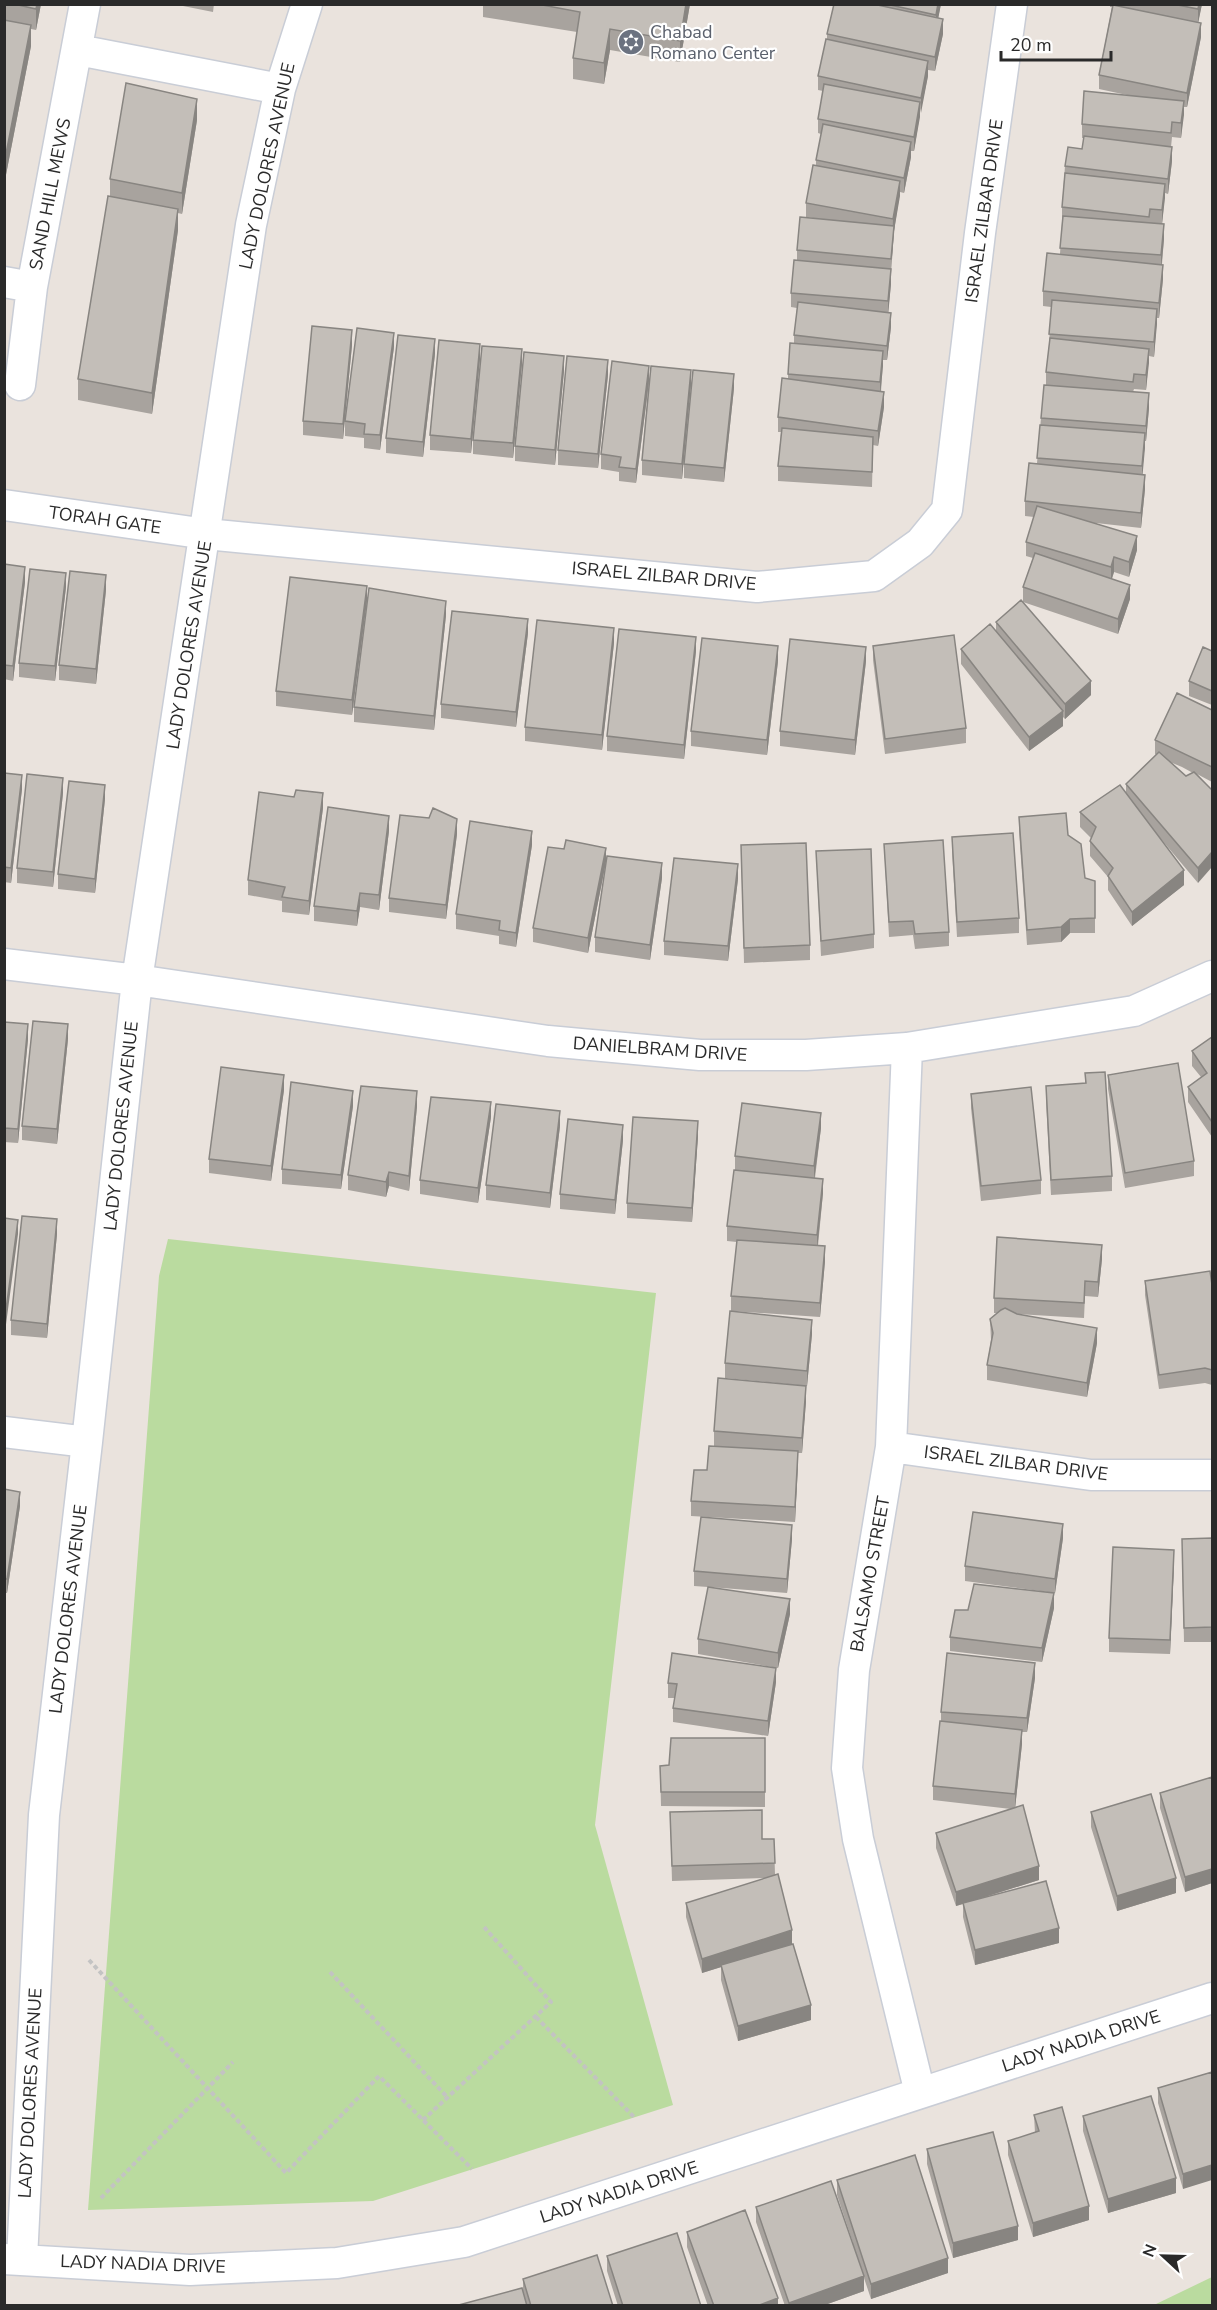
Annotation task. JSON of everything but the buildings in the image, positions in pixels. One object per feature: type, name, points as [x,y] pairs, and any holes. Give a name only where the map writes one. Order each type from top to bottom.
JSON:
[{"type":"street","name":"SAND HILL MEWS","points":[[20,385],[18,285],[78,50],[85,4]]},
{"type":"street","name":"LADY DOLORES AVENUE","points":[[13,2259],[44,1815],[137,980],[251,225],[280,89],[307,4]]},
{"type":"street","name":"ISRAEL ZILBAR DRIVE","points":[[206,534],[644,574],[758,587],[874,576],[920,543],[946,510],[980,233],[1012,4]]},
{"type":"street","points":[[78,50],[280,89]]},
{"type":"street","name":"TORAH GATE","points":[[4,505],[206,534]]},
{"type":"street","points":[[4,964],[137,980]]},
{"type":"street","name":"DANIELBRAM DRIVE","points":[[137,980],[548,1041],[700,1055],[806,1055],[907,1048],[1134,1011],[1212,976]]},
{"type":"street","name":"BALSAMO STREET","points":[[907,1048],[891,1447],[854,1670],[847,1768],[858,1839],[920,2093]]},
{"type":"street","points":[[4,1432],[87,1443]]},
{"type":"street","name":"ISRAEL ZILBAR DRIVE","points":[[891,1447],[1091,1475],[1212,1475]]},
{"type":"street","name":"LADY NADIA DRIVE","points":[[13,2259],[190,2270],[338,2263],[464,2242],[1212,1998]]},
{"type":"path","points":[[423,2121],[551,2002],[484,1927]]},
{"type":"path","points":[[89,1960],[286,2173],[379,2076],[472,2169]]},
{"type":"path","points":[[330,1972],[448,2098]]},
{"type":"path","points":[[536,2017],[635,2118]]},
{"type":"path","points":[[101,2198],[233,2062]]},
{"type":"green space","points":[[168,1239],[656,1293],[595,1825],[673,2105],[373,2201],[88,2210],[159,1276]]},
{"type":"green space","points":[[1212,2277],[1212,2305],[1154,2305]]},
{"type":"place","name":"Chabad Romano Center","points":[[631,42]]}]
